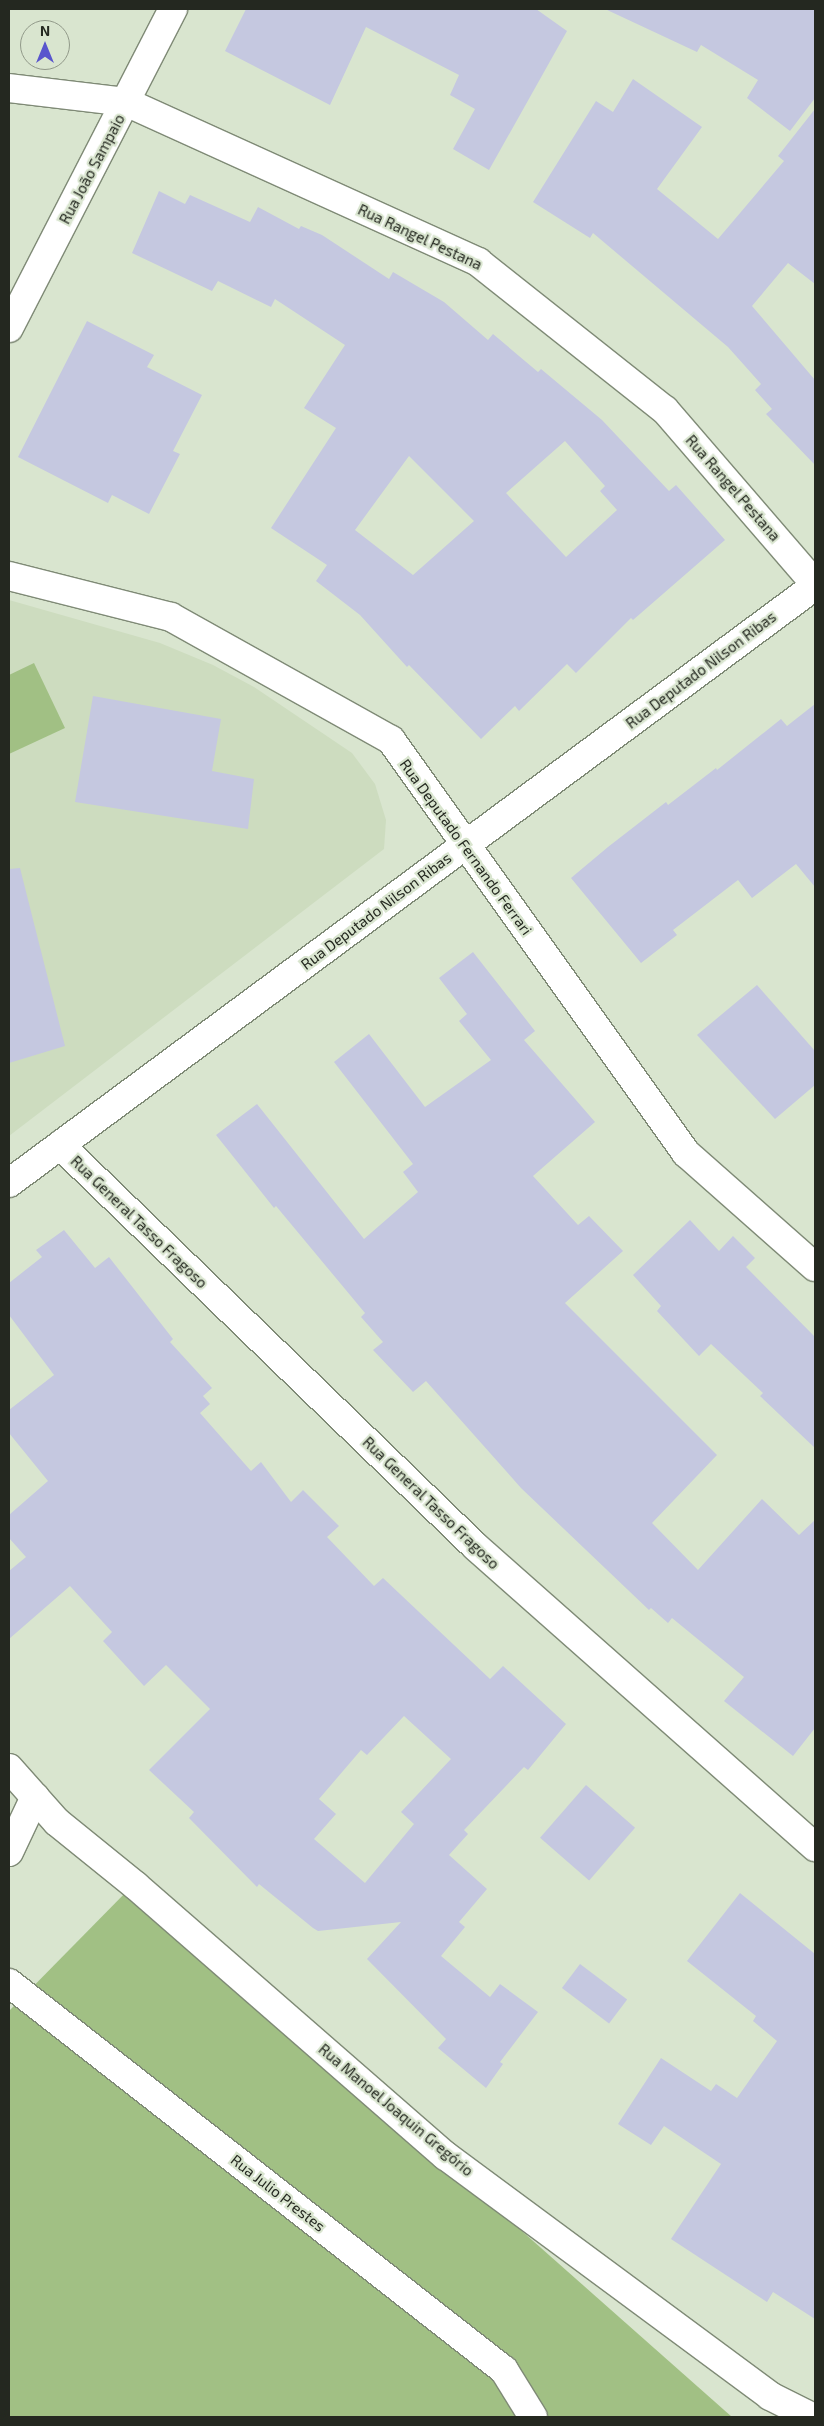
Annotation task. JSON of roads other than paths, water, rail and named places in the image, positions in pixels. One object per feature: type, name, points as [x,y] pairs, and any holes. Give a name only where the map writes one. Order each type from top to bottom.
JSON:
[{"type":"street","name":"Rua João Sampaio","points":[[9,328],[173,9]]},
{"type":"street","name":"Rua Rangel Pestana","points":[[9,88],[126,102],[478,262],[665,410],[815,585]]},
{"type":"street","name":"Rua Deputado Fernando Ferrari","points":[[9,576],[171,616],[390,740],[686,1152],[815,1267]]},
{"type":"street","name":"Rua Deputado Nilson Ribas","points":[[9,1183],[815,585]]},
{"type":"street","name":"Rua General Tasso Fragoso","points":[[60,1145],[476,1547],[815,1847]]},
{"type":"street","name":"Rua Manoel Joaquin Gregório","points":[[9,1768],[57,1822],[136,1886],[446,2156],[770,2396],[812,2417]]},
{"type":"street","points":[[9,1852],[35,1797]]},
{"type":"street","name":"Rua Julio Prestes","points":[[9,1983],[504,2370],[533,2417]]}]
